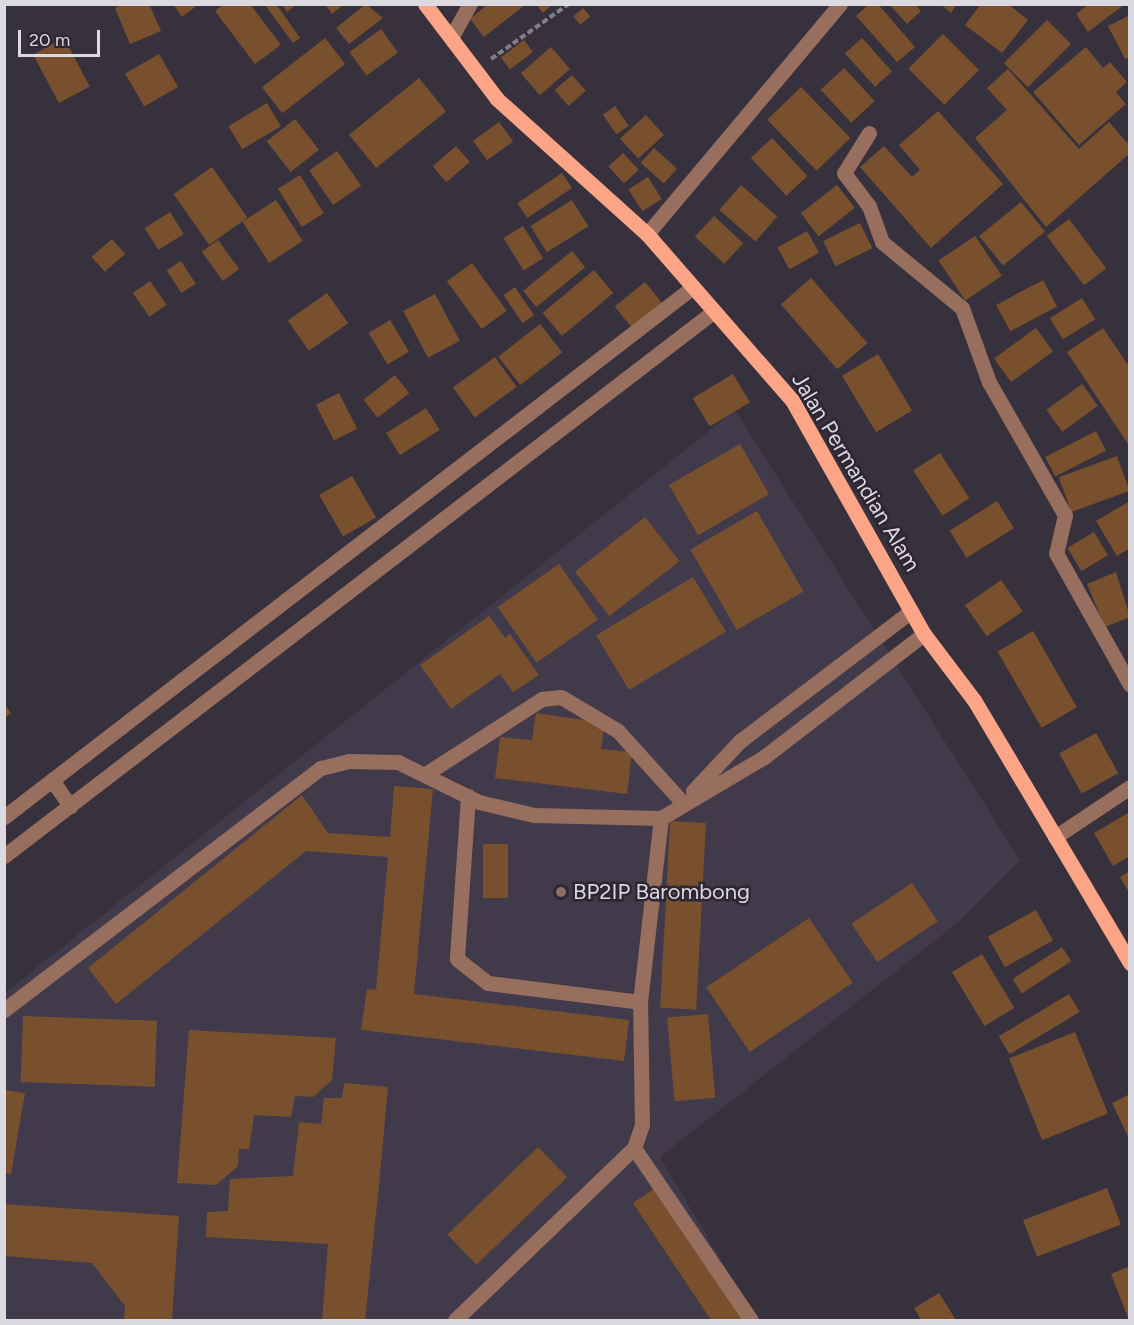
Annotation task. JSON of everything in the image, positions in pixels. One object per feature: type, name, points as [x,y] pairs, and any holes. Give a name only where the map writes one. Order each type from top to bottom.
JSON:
[{"type":"main road","name":"Jalan Permandian Alam","points":[[424,4],[452,36],[497,99],[646,234],[792,400],[924,634],[974,700],[1130,963]]},
{"type":"street","points":[[452,36],[470,4]]},
{"type":"street","points":[[646,234],[840,4]]},
{"type":"street","points":[[869,133],[844,173],[869,206],[882,242],[962,308],[989,382],[1065,515],[1056,553],[1130,685]]},
{"type":"street","points":[[4,817],[693,287]]},
{"type":"street","points":[[4,856],[713,312]]},
{"type":"street","points":[[682,802],[740,741],[911,611]]},
{"type":"street","points":[[4,1010],[321,768],[349,761],[398,762],[427,773],[468,796],[534,815],[661,818],[682,802],[764,758],[924,634]]},
{"type":"street","points":[[427,773],[542,699],[561,697],[618,731],[682,802]]},
{"type":"street","points":[[52,780],[70,806]]},
{"type":"street","points":[[1055,837],[1130,787]]},
{"type":"street","points":[[468,796],[457,959],[488,983],[640,1002]]},
{"type":"street","points":[[455,1320],[634,1149],[642,1125],[640,1002],[661,818]]},
{"type":"street","points":[[634,1149],[751,1320]]},
{"type":"path","points":[[475,70],[569,4]]},
{"type":"shaded area","name":"BP2IP Barombong","points":[[735,410],[1020,860],[956,924],[660,1157],[757,1320],[5,1320],[5,993]]},
{"type":"building","points":[[122,4],[149,4],[161,31],[130,44],[115,8]]},
{"type":"building","points":[[173,4],[199,4],[182,17]]},
{"type":"building","points":[[224,4],[250,4],[281,45],[255,64],[215,11]]},
{"type":"building","points":[[264,4],[276,4],[300,38],[293,43]]},
{"type":"building","points":[[282,4],[297,4],[287,12]]},
{"type":"building","points":[[325,4],[344,4],[332,14]]},
{"type":"building","points":[[366,4],[383,18],[349,44],[336,28]]},
{"type":"building","points":[[488,4],[526,4],[484,37],[470,19]]},
{"type":"building","points":[[536,4],[553,4],[543,13]]},
{"type":"building","points":[[869,4],[878,4],[915,47],[897,62],[856,16]]},
{"type":"building","points":[[889,4],[915,4],[921,11],[907,24]]},
{"type":"building","points":[[941,4],[957,4],[951,13]]},
{"type":"building","points":[[981,4],[1008,4],[1028,20],[1002,53],[965,25]]},
{"type":"building","points":[[1089,4],[1125,4],[1088,32],[1076,14]]},
{"type":"building","points":[[583,8],[590,16],[580,25],[573,17]]},
{"type":"building","points":[[1130,15],[1130,57],[1125,59],[1108,26]]},
{"type":"building","points":[[1047,20],[1071,44],[1028,87],[1004,63]]},
{"type":"building","points":[[381,29],[398,52],[366,75],[349,52]]},
{"type":"building","points":[[943,34],[979,70],[944,105],[908,69]]},
{"type":"building","points":[[64,38],[90,87],[59,103],[33,54]]},
{"type":"building","points":[[325,38],[345,64],[282,113],[262,87]]},
{"type":"building","points":[[862,38],[892,71],[875,87],[845,53]]},
{"type":"building","points":[[524,40],[533,52],[510,69],[501,57]]},
{"type":"building","points":[[551,47],[570,69],[540,95],[521,73]]},
{"type":"building","points":[[1086,47],[1103,68],[1110,62],[1127,82],[1116,92],[1126,104],[1079,145],[1033,92]]},
{"type":"building","points":[[159,54],[178,87],[144,106],[125,74]]},
{"type":"building","points":[[844,68],[875,101],[851,123],[821,90]]},
{"type":"building","points":[[1008,69],[1079,149],[1109,122],[1130,146],[1130,153],[1046,227],[975,138],[1007,110],[987,88]]},
{"type":"building","points":[[572,75],[586,91],[568,106],[555,90]]},
{"type":"building","points":[[419,78],[446,111],[376,168],[349,135]]},
{"type":"building","points":[[801,87],[850,138],[817,171],[767,120]]},
{"type":"building","points":[[267,103],[281,126],[242,149],[228,126]]},
{"type":"building","points":[[615,106],[629,126],[616,134],[603,115]]},
{"type":"building","points":[[938,111],[1003,184],[931,248],[860,167],[884,146],[912,177],[920,170],[899,145]]},
{"type":"building","points":[[646,115],[664,135],[638,158],[620,138]]},
{"type":"building","points":[[295,119],[319,150],[291,172],[267,141]]},
{"type":"building","points":[[499,122],[513,141],[487,160],[473,141]]},
{"type":"building","points":[[772,138],[807,176],[786,196],[751,158]]},
{"type":"building","points":[[456,146],[470,162],[446,182],[433,166]]},
{"type":"building","points":[[654,148],[677,169],[664,184],[641,163]]},
{"type":"building","points":[[337,151],[361,185],[333,205],[309,171]]},
{"type":"building","points":[[623,153],[639,170],[624,183],[608,167]]},
{"type":"building","points":[[212,167],[248,218],[209,245],[173,194]]},
{"type":"building","points":[[562,173],[572,188],[527,218],[517,203]]},
{"type":"building","points":[[300,175],[324,213],[302,227],[278,189]]},
{"type":"building","points":[[648,177],[662,199],[642,211],[628,189]]},
{"type":"building","points":[[741,185],[777,216],[756,241],[719,210]]},
{"type":"building","points":[[837,185],[855,208],[819,236],[801,213]]},
{"type":"building","points":[[276,200],[303,241],[269,263],[242,222]]},
{"type":"building","points":[[572,200],[588,226],[547,252],[530,226]]},
{"type":"building","points":[[1021,202],[1045,232],[1003,266],[979,236]]},
{"type":"building","points":[[170,212],[184,234],[158,250],[145,228]]},
{"type":"building","points":[[714,216],[743,243],[724,264],[695,236]]},
{"type":"building","points":[[1069,219],[1106,269],[1084,285],[1047,236]]},
{"type":"building","points":[[860,223],[872,248],[835,266],[823,241]]},
{"type":"building","points":[[523,226],[543,258],[524,270],[503,238]]},
{"type":"building","points":[[807,231],[819,253],[789,269],[777,247]]},
{"type":"building","points":[[975,236],[1002,276],[965,300],[939,261]]},
{"type":"building","points":[[112,239],[125,254],[105,272],[92,257]]},
{"type":"building","points":[[218,240],[239,269],[223,281],[202,252]]},
{"type":"building","points":[[572,251],[585,267],[536,307],[523,291]]},
{"type":"building","points":[[181,261],[196,284],[181,293],[167,270]]},
{"type":"building","points":[[472,263],[507,311],[482,329],[447,281]]},
{"type":"building","points":[[594,270],[613,293],[562,336],[543,313]]},
{"type":"building","points":[[811,278],[867,343],[837,369],[781,304]]},
{"type":"building","points":[[1043,280],[1057,306],[1010,331],[996,305]]},
{"type":"building","points":[[150,281],[167,305],[149,317],[133,293]]},
{"type":"building","points":[[645,282],[665,307],[635,331],[615,307]]},
{"type":"building","points":[[515,287],[534,315],[522,323],[503,295]]},
{"type":"building","points":[[327,293],[348,323],[309,351],[288,321]]},
{"type":"building","points":[[435,294],[460,341],[428,358],[403,311]]},
{"type":"building","points":[[1082,298],[1095,319],[1063,339],[1050,318]]},
{"type":"building","points":[[390,320],[409,352],[388,365],[369,333]]},
{"type":"building","points":[[540,324],[562,352],[520,385],[498,357]]},
{"type":"building","points":[[1036,328],[1053,351],[1011,382],[994,359]]},
{"type":"building","points":[[1103,328],[1130,368],[1130,447],[1067,352]]},
{"type":"building","points":[[878,354],[912,411],[876,432],[842,376]]},
{"type":"building","points":[[495,357],[517,387],[475,417],[453,388]]},
{"type":"building","points":[[733,374],[750,402],[710,426],[693,398]]},
{"type":"building","points":[[395,375],[409,393],[378,418],[363,400]]},
{"type":"building","points":[[1082,384],[1098,406],[1062,432],[1046,410]]},
{"type":"building","points":[[339,393],[357,429],[334,440],[316,405]]},
{"type":"building","points":[[426,408],[440,430],[400,455],[386,433]]},
{"type":"building","points":[[1096,431],[1106,451],[1055,476],[1045,457]]},
{"type":"building","points":[[740,444],[769,494],[698,535],[669,485]]},
{"type":"building","points":[[940,453],[969,498],[943,516],[913,470]]},
{"type":"building","points":[[1117,456],[1130,491],[1071,512],[1059,477]]},
{"type":"building","points":[[352,476],[376,518],[343,537],[319,495]]},
{"type":"building","points":[[997,501],[1014,528],[966,558],[950,531]]},
{"type":"building","points":[[1130,501],[1130,548],[1117,556],[1096,521]]},
{"type":"building","points":[[757,511],[804,592],[737,630],[690,550]]},
{"type":"building","points":[[645,517],[679,561],[609,616],[575,572]]},
{"type":"building","points":[[1094,532],[1108,555],[1081,571],[1067,548]]},
{"type":"building","points":[[559,564],[598,620],[537,663],[498,607]]},
{"type":"building","points":[[1116,572],[1130,617],[1105,627],[1087,584]]},
{"type":"building","points":[[693,577],[726,632],[629,690],[596,635]]},
{"type":"building","points":[[1001,580],[1023,611],[987,636],[965,605]]},
{"type":"building","points":[[489,616],[505,638],[510,634],[539,675],[513,692],[500,674],[451,709],[420,665]]},
{"type":"building","points":[[1033,631],[1077,707],[1041,728],[997,652]]},
{"type":"building","points":[[4,704],[11,713],[4,718]]},
{"type":"building","points":[[536,713],[605,723],[601,749],[632,752],[627,794],[495,778],[500,737],[532,740]]},
{"type":"building","points":[[1096,733],[1118,773],[1082,794],[1059,753]]},
{"type":"building","points":[[394,786],[433,789],[414,994],[629,1020],[624,1061],[361,1030],[367,989],[376,990],[388,857],[306,851],[116,1004],[88,968],[302,795],[328,833],[390,837]]},
{"type":"building","points":[[1130,812],[1130,856],[1113,866],[1094,833]]},
{"type":"building","points":[[670,821],[706,823],[696,1010],[660,1008]]},
{"type":"building","points":[[483,844],[508,844],[508,898],[483,898]]},
{"type":"building","points":[[1130,871],[1130,894],[1120,877]]},
{"type":"building","points":[[912,883],[938,921],[877,962],[851,924]]},
{"type":"building","points":[[1036,910],[1053,941],[1005,967],[988,937]]},
{"type":"building","points":[[809,918],[853,983],[750,1052],[706,987]]},
{"type":"building","points":[[1062,947],[1071,961],[1022,993],[1013,979]]},
{"type":"building","points":[[982,954],[1014,1008],[984,1026],[952,972]]},
{"type":"building","points":[[1069,994],[1080,1012],[1010,1054],[999,1036]]},
{"type":"building","points":[[708,1014],[715,1098],[674,1101],[667,1018]]},
{"type":"building","points":[[23,1016],[157,1021],[155,1087],[21,1082]]},
{"type":"building","points":[[189,1030],[336,1038],[332,1080],[313,1097],[295,1096],[291,1117],[254,1115],[249,1149],[239,1149],[238,1166],[216,1185],[177,1183]]},
{"type":"building","points":[[1075,1032],[1108,1114],[1042,1140],[1009,1059]]},
{"type":"building","points":[[344,1083],[388,1087],[379,1185],[365,1320],[322,1320],[328,1244],[206,1237],[207,1212],[228,1211],[230,1179],[293,1176],[299,1122],[321,1124],[324,1098],[342,1098]]},
{"type":"building","points":[[4,1090],[25,1093],[11,1174],[4,1173]]},
{"type":"building","points":[[1130,1094],[1130,1141],[1112,1103]]},
{"type":"building","points":[[538,1147],[567,1177],[477,1265],[447,1235]]},
{"type":"building","points":[[655,1188],[744,1320],[711,1320],[633,1203]]},
{"type":"building","points":[[1107,1188],[1121,1224],[1037,1257],[1023,1220]]},
{"type":"building","points":[[4,1204],[179,1216],[172,1320],[124,1320],[125,1306],[92,1263],[4,1256]]},
{"type":"building","points":[[1130,1266],[1130,1320],[1129,1320],[1111,1274]]},
{"type":"building","points":[[939,1293],[956,1320],[921,1320],[914,1308]]},
{"type":"place","name":"BP2IP Barombong","points":[[561,892]]}]
